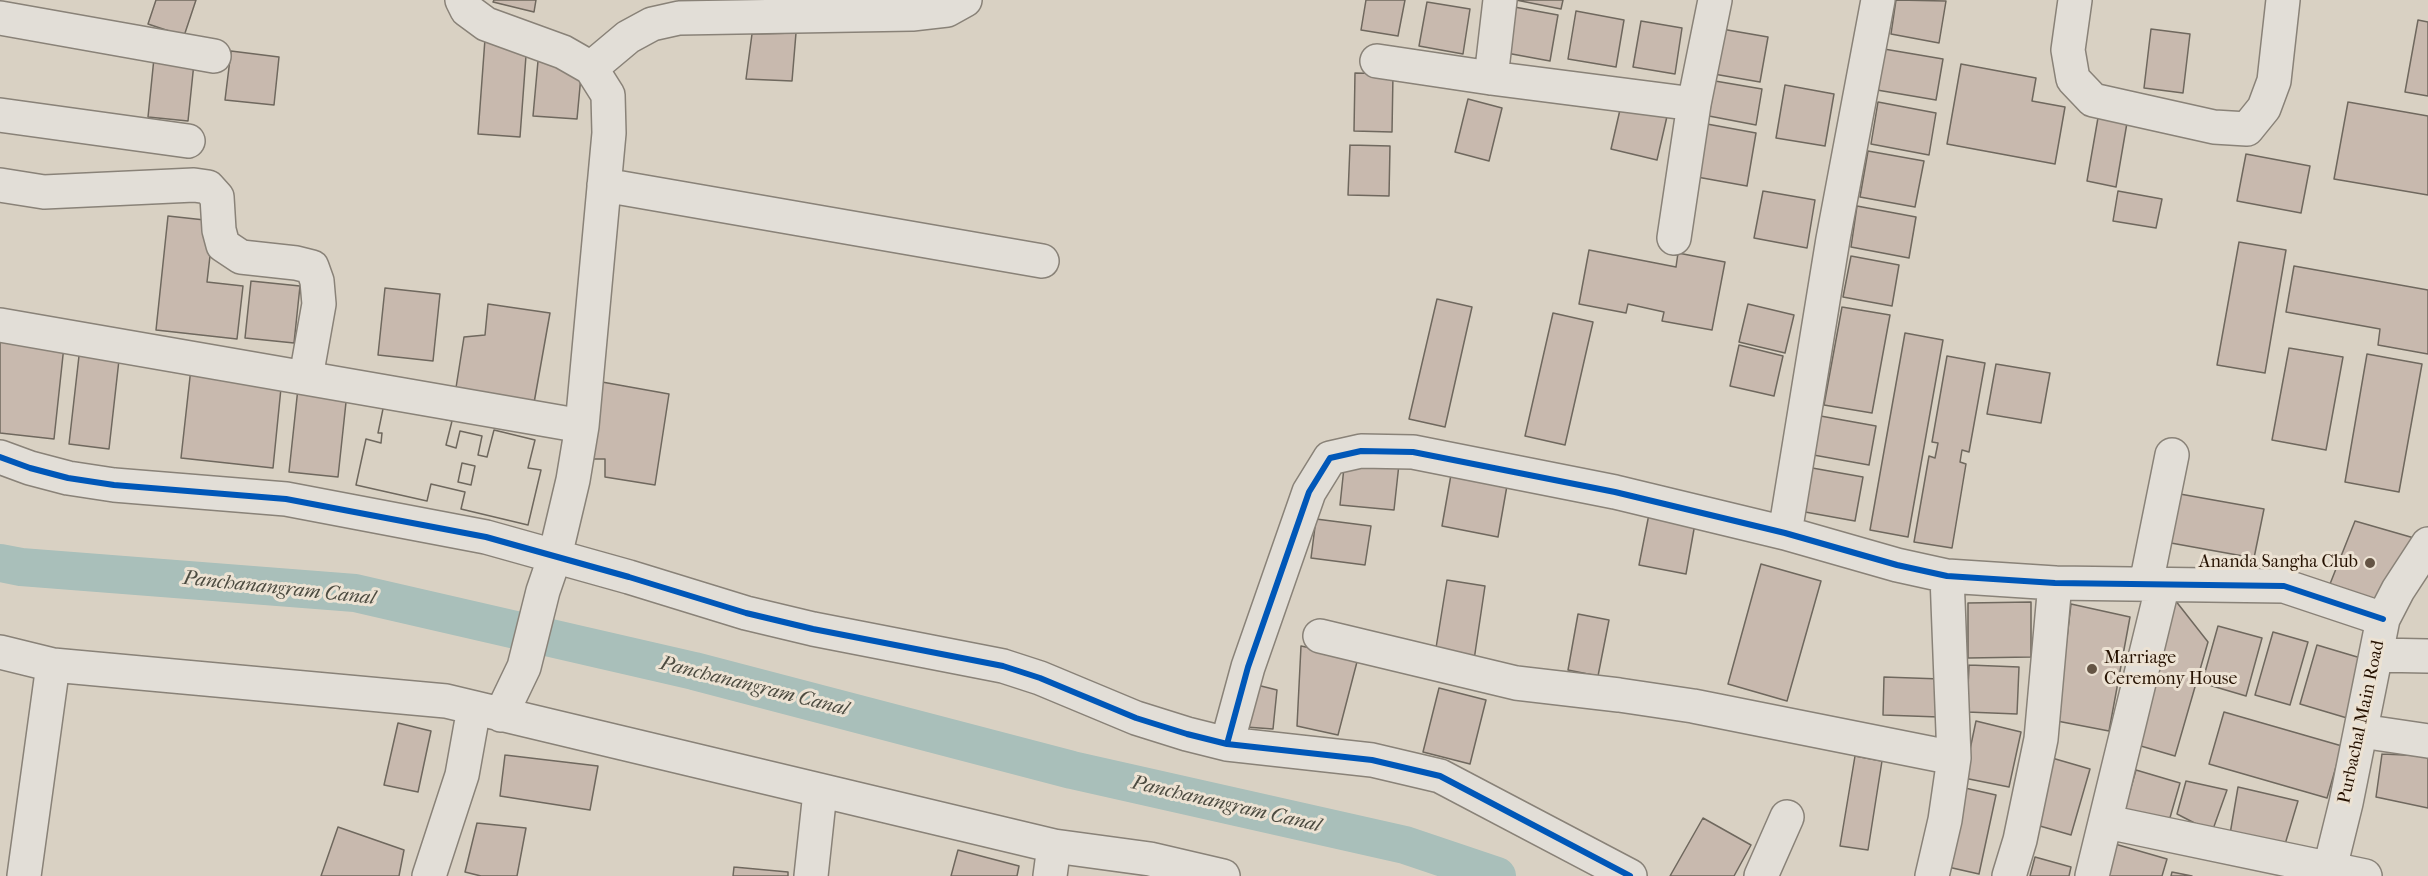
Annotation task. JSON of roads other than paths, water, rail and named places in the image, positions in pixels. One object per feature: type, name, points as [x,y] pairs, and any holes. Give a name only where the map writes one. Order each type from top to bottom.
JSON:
[{"type":"street","points":[[429,876],[462,775],[488,711],[524,667],[543,591],[555,556],[573,480],[582,426],[609,133],[608,95],[591,68],[563,52],[486,24],[467,10],[462,0]]},
{"type":"street","points":[[591,68],[628,37],[652,24],[680,18],[912,14],[947,10],[964,0]]},
{"type":"street","points":[[1491,78],[1500,0]]},
{"type":"street","points":[[1674,238],[1694,104],[1715,0]]},
{"type":"street","points":[[1785,532],[1833,239],[1878,0]]},
{"type":"street","points":[[2075,0],[2068,50],[2073,79],[2093,100],[2214,127],[2247,129],[2264,108],[2274,81],[2283,0]]},
{"type":"street","points":[[0,18],[214,56]]},
{"type":"street","points":[[1377,61],[1694,104]]},
{"type":"street","points":[[0,115],[188,141]]},
{"type":"street","points":[[0,185],[44,192],[194,185],[208,187],[217,197],[219,230],[223,245],[241,257],[312,267],[317,281],[319,304],[306,377]]},
{"type":"street","points":[[604,185],[1042,261]]},
{"type":"street","points":[[0,325],[582,426]]},
{"type":"street","points":[[1227,744],[1248,668],[1309,492],[1330,458],[1361,451],[1413,452],[1614,492],[1785,532],[1886,562],[1947,576],[2055,583],[2283,586],[2383,619]]},
{"type":"street","points":[[2092,876],[2107,822],[2154,584],[2172,455]]},
{"type":"street","points":[[0,457],[30,468],[114,485],[286,500],[486,537],[746,613],[813,629],[1003,666],[1041,678],[1136,718],[1187,734],[1227,744],[1372,760],[1440,776],[1630,876]]},
{"type":"street","name":"Purbachal Main Road","points":[[2329,873],[2383,619],[2398,590],[2428,544]]},
{"type":"street","points":[[1932,876],[1945,820],[1954,758],[1947,576]]},
{"type":"street","points":[[2009,876],[2020,840],[2041,739],[2055,583]]},
{"type":"street","points":[[1320,636],[1515,683],[1693,706],[1954,758]]},
{"type":"street","points":[[0,652],[53,665],[446,701],[820,792],[1052,861],[1150,859],[1223,876]]},
{"type":"street","points":[[2376,655],[2428,656]]},
{"type":"street","points":[[30,876],[24,876],[53,665]]},
{"type":"street","points":[[2361,731],[2428,741]]},
{"type":"street","points":[[811,876],[820,792]]},
{"type":"street","points":[[1761,876],[1787,817]]},
{"type":"street","points":[[2107,822],[2329,873],[2365,876]]},
{"type":"waterway","name":"Panchanangram Canal","points":[[0,563],[21,567],[355,593],[694,671],[1072,770],[1405,845],[1497,876]]},
{"type":"place","name":"Ananda Sangha Club","points":[[2370,563]]},
{"type":"place","name":"Marriage Ceremony House","points":[[2092,669]]}]
